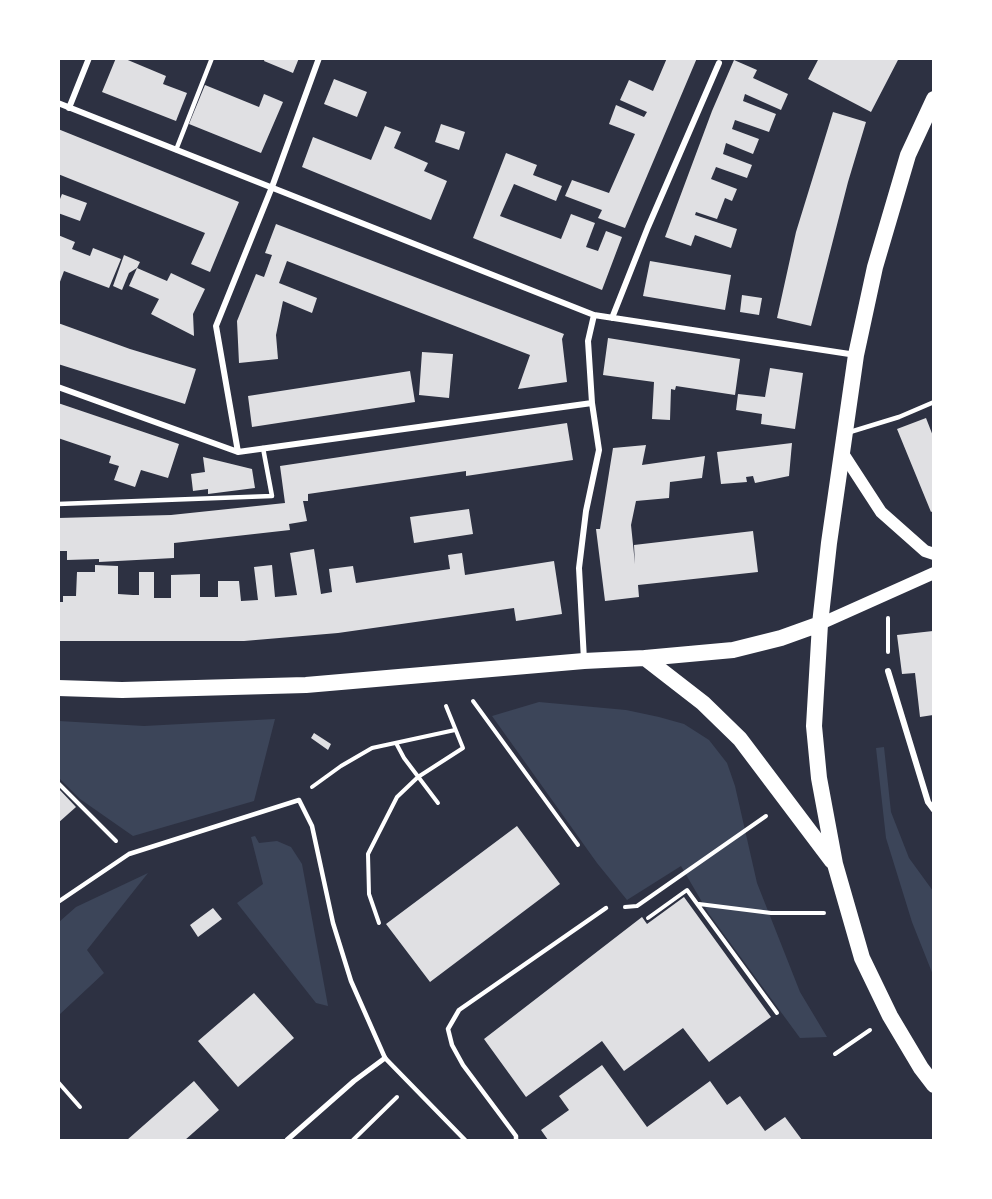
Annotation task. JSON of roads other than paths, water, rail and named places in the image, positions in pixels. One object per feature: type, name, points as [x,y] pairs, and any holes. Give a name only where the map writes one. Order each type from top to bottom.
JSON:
[{"type":"highway","points":[[933,99],[909,155],[885,233],[875,267],[856,355],[829,543],[820,624],[814,726],[819,778],[835,864],[862,958],[890,1016],[933,1085]]},
{"type":"highway","points":[[58,688],[122,690],[306,685],[584,661],[645,658],[733,650],[781,638],[820,624]]},
{"type":"highway","points":[[645,658],[703,704],[740,739],[835,864]]},
{"type":"main road","points":[[842,452],[881,512],[925,551],[933,554]]},
{"type":"main road","points":[[820,624],[933,573]]},
{"type":"street","points":[[69,108],[89,58]]},
{"type":"street","points":[[238,452],[216,326],[273,188],[320,58]]},
{"type":"street","points":[[612,318],[718,63]]},
{"type":"street","points":[[58,103],[594,315],[856,355]]},
{"type":"street","points":[[584,661],[579,568],[586,511],[598,450],[588,341],[594,315]]},
{"type":"street","points":[[58,387],[238,452],[592,403]]},
{"type":"street","points":[[888,671],[928,802],[933,810]]},
{"type":"street","points":[[287,1140],[354,1081],[385,1058]]},
{"type":"lane","points":[[176,150],[212,58]]},
{"type":"lane","points":[[845,433],[899,417],[933,402]]},
{"type":"lane","points":[[58,504],[272,496],[263,448]]},
{"type":"lane","points":[[58,902],[129,854],[299,800],[312,826],[333,923],[351,981],[385,1058],[465,1140]]},
{"type":"lane","points":[[516,1140],[516,1136],[463,1065],[452,1045],[448,1029],[459,1010],[606,908]]}]
